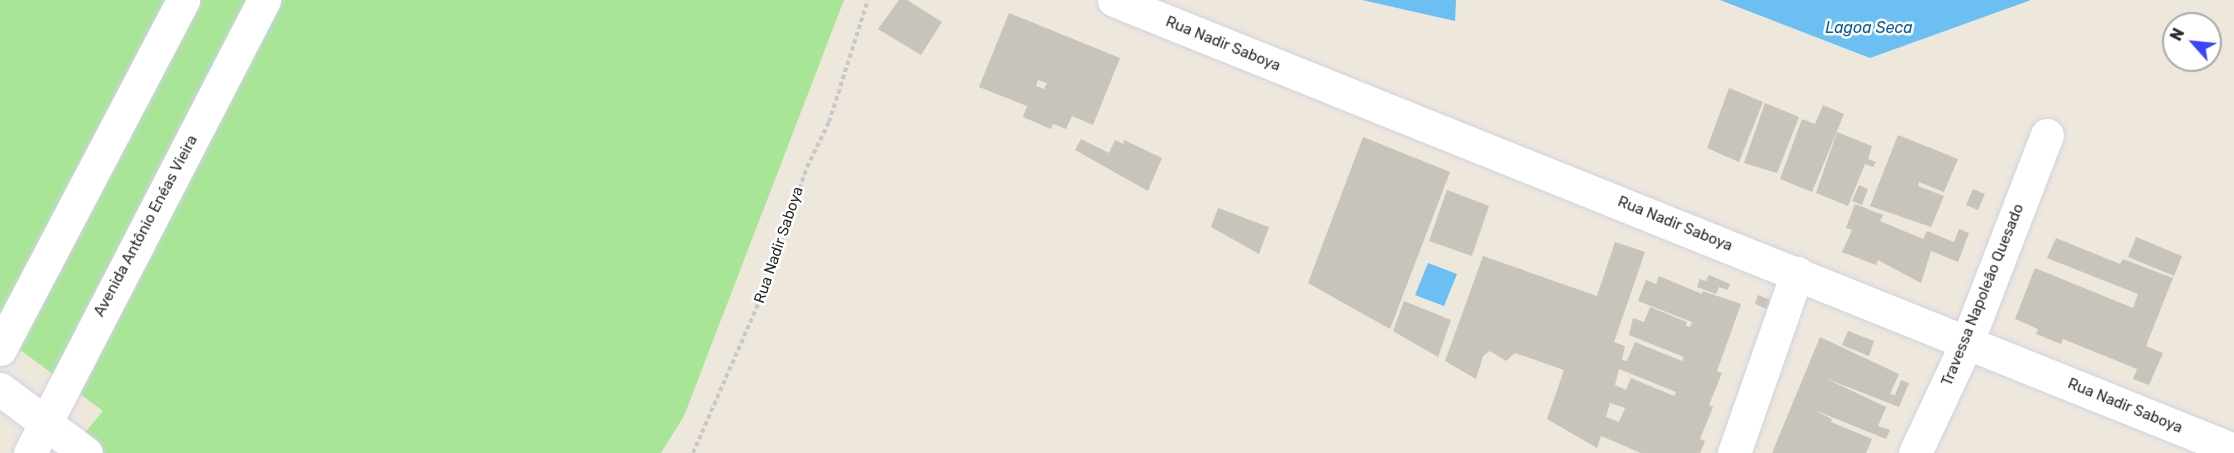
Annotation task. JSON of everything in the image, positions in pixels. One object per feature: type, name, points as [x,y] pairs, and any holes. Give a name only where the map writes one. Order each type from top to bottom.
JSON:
[{"type":"street","points":[[0,349],[183,0]]},
{"type":"street","name":"Avenida Antônio Enéas Vieira","points":[[30,453],[43,421],[264,0]]},
{"type":"street","name":"Rua Nadir Saboya","points":[[1114,0],[2234,450]]},
{"type":"street","name":"Travessa Napoleão Quesado","points":[[1915,453],[1967,342],[2047,135]]},
{"type":"street","points":[[1734,453],[1797,273]]},
{"type":"street","points":[[0,389],[86,453]]},
{"type":"path","name":"Rua Nadir Saboya","points":[[693,453],[768,281],[803,177],[829,122],[868,0]]},
{"type":"green space","points":[[0,0],[844,0],[684,416],[661,453],[68,453],[103,411],[0,335]]},
{"type":"water","points":[[1362,0],[1456,0],[1455,21]]},
{"type":"water","name":"Lagoa Seca","points":[[1720,0],[2031,0],[1870,58]]},
{"type":"water","points":[[1428,263],[1457,274],[1444,306],[1415,295]]},
{"type":"building","points":[[899,0],[907,0],[942,22],[921,55],[878,29]]},
{"type":"building","points":[[1009,13],[1120,58],[1093,125],[1072,116],[1066,129],[1053,124],[1051,129],[1023,117],[1027,106],[979,87]],"holes":[[[1038,80],[1047,83],[1044,89],[1036,86]]]},
{"type":"building","points":[[1729,88],[1763,102],[1739,162],[1707,148]]},
{"type":"building","points":[[1765,103],[1799,117],[1777,173],[1744,163]]},
{"type":"building","points":[[1823,105],[1844,114],[1812,192],[1780,179],[1802,119],[1815,124]]},
{"type":"building","points":[[1837,132],[1872,146],[1868,159],[1876,162],[1873,167],[1865,164],[1848,206],[1816,193]]},
{"type":"building","points":[[1898,135],[1958,159],[1944,192],[1919,182],[1918,186],[1944,196],[1931,227],[1870,206]]},
{"type":"building","points":[[1363,137],[1450,172],[1390,329],[1308,283]]},
{"type":"building","points":[[1081,139],[1109,153],[1115,140],[1123,144],[1124,140],[1162,158],[1148,191],[1075,150]]},
{"type":"building","points":[[1859,185],[1868,189],[1862,205],[1852,201]]},
{"type":"building","points":[[1973,189],[1985,194],[1978,210],[1966,205]]},
{"type":"building","points":[[1447,190],[1489,206],[1472,256],[1429,241]]},
{"type":"building","points":[[1855,204],[1883,215],[1880,221],[1923,239],[1927,231],[1954,242],[1959,229],[1969,233],[1958,262],[1931,251],[1921,283],[1878,260],[1876,265],[1842,252],[1852,230],[1846,228]]},
{"type":"building","points":[[1218,208],[1269,227],[1259,254],[1211,227]]},
{"type":"building","points":[[2136,237],[2182,256],[2174,276],[2128,257]]},
{"type":"building","points":[[2056,238],[2120,264],[2123,259],[2173,278],[2146,346],[2163,353],[2149,385],[2133,379],[2137,369],[2063,339],[2061,344],[2036,334],[2038,329],[2015,319],[2035,268],[2133,308],[2138,294],[2047,258]]},
{"type":"building","points":[[1615,242],[1645,252],[1614,342],[1625,346],[1622,360],[1627,361],[1635,342],[1682,361],[1684,357],[1629,335],[1633,318],[1644,322],[1650,307],[1687,322],[1686,326],[1690,327],[1692,322],[1638,301],[1646,280],[1656,284],[1659,276],[1702,294],[1703,291],[1741,304],[1717,371],[1722,373],[1709,405],[1713,407],[1700,439],[1705,441],[1700,453],[1641,453],[1601,436],[1597,448],[1547,419],[1564,370],[1515,353],[1506,361],[1490,351],[1483,356],[1476,379],[1445,361],[1483,256],[1597,296]],"holes":[[[1619,369],[1676,392],[1674,396],[1631,378],[1626,390],[1615,385]],[[1610,403],[1625,408],[1619,422],[1606,417]]]},
{"type":"building","points":[[1709,275],[1730,284],[1728,290],[1719,287],[1716,294],[1697,287],[1700,279],[1706,281]]},
{"type":"building","points":[[1758,295],[1775,302],[1771,311],[1755,304]]},
{"type":"building","points":[[1404,301],[1451,320],[1438,357],[1393,331]]},
{"type":"building","points":[[1848,331],[1874,341],[1869,356],[1842,345]]},
{"type":"building","points":[[1820,337],[1899,374],[1890,394],[1895,395],[1901,380],[1909,383],[1899,407],[1825,378],[1886,407],[1878,426],[1890,430],[1886,439],[1812,409],[1832,419],[1831,422],[1872,439],[1866,453],[1772,453]]}]
